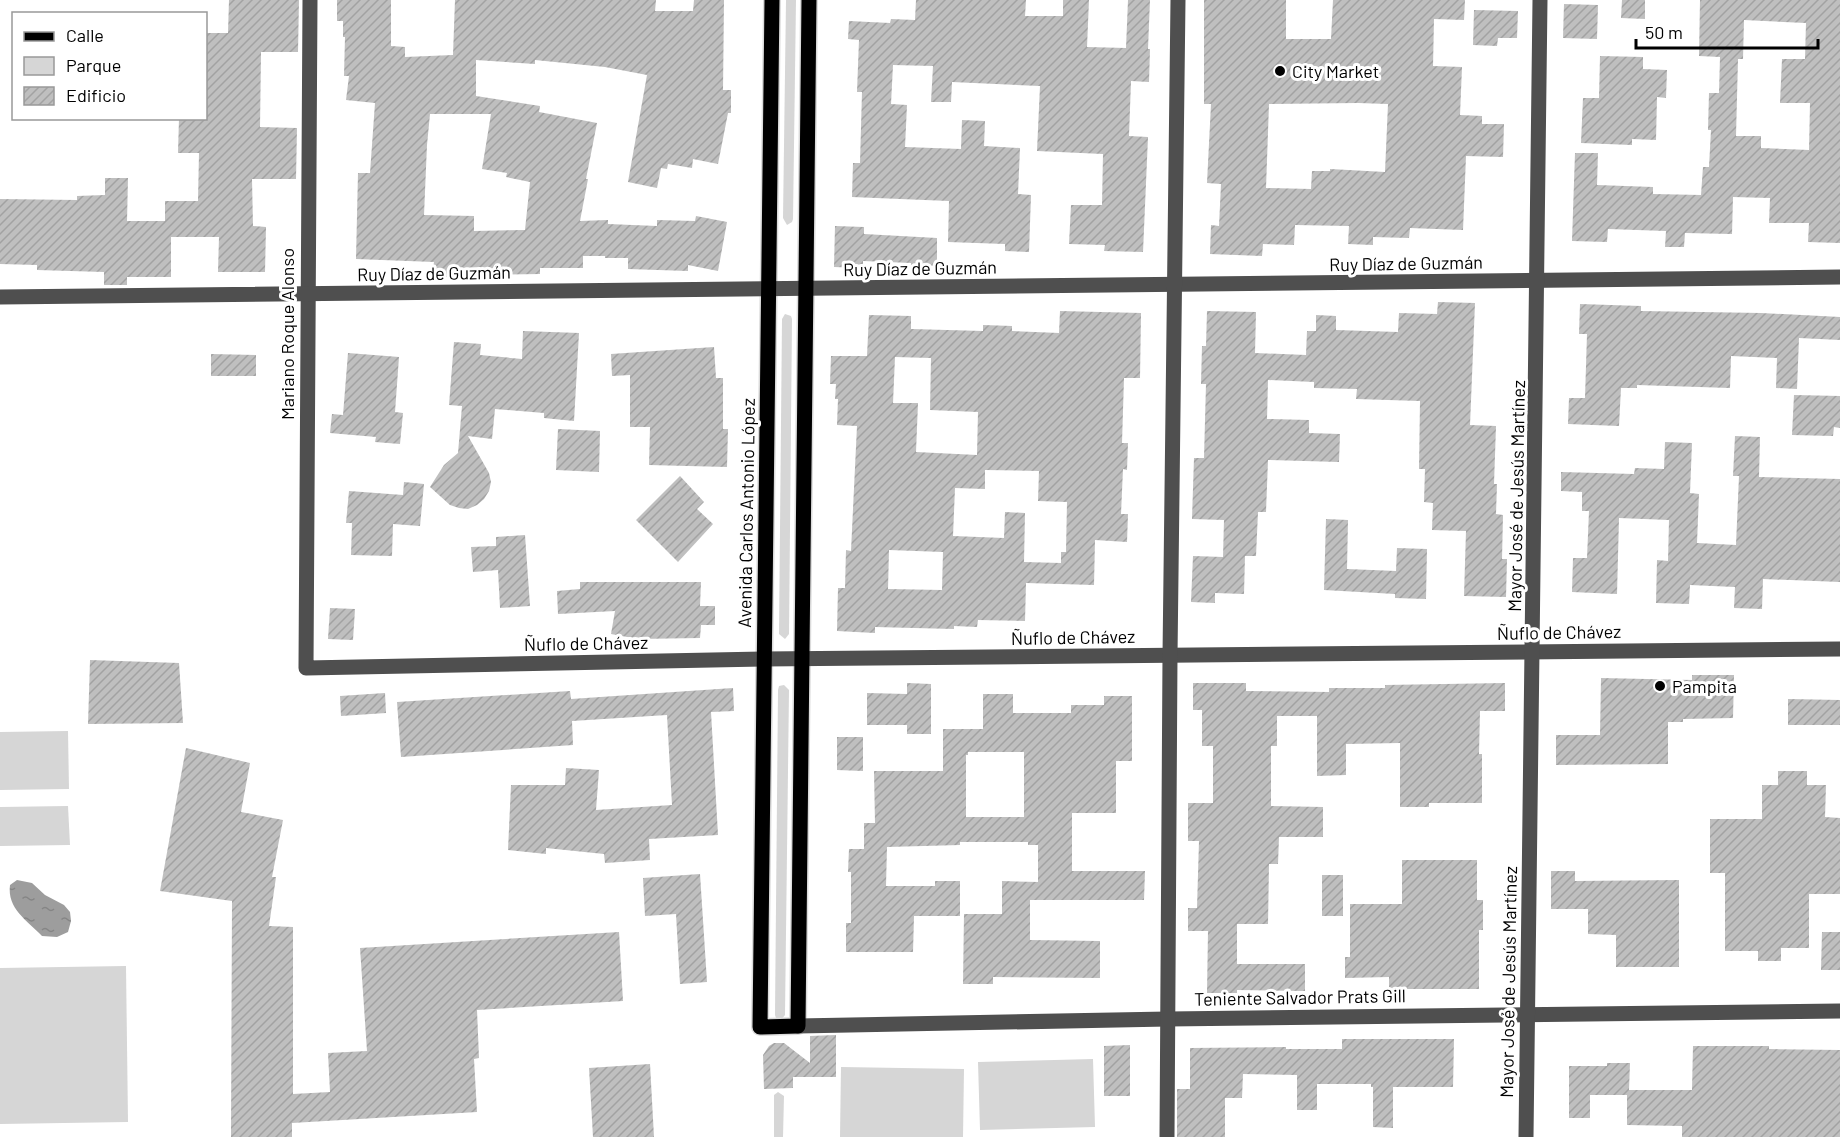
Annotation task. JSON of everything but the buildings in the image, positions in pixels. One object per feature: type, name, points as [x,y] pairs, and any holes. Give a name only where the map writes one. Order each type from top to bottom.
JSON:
[{"type":"main road","name":"Avenida Carlos Antonio López","points":[[760,1027],[772,0]]},
{"type":"main road","points":[[798,1026],[809,0]]},
{"type":"main road","name":"Teniente Salvador Prats Gill","points":[[760,1027],[798,1026]]},
{"type":"street","name":"Mariano Roque Alonso","points":[[306,668],[310,0]]},
{"type":"street","points":[[1167,1137],[1170,656],[1179,0]]},
{"type":"street","name":"Mayor José de Jesús Martínez","points":[[1526,1137],[1540,0]]},
{"type":"street","name":"Ruy Díaz de Guzmán","points":[[0,297],[1840,278]]},
{"type":"street","name":"Ñuflo de Chávez","points":[[306,668],[763,659],[1840,649]]},
{"type":"street","name":"Teniente Salvador Prats Gill","points":[[798,1026],[1168,1018],[1840,1011]]},
{"type":"green space","points":[[786,0],[796,0],[793,219],[787,225],[783,218]]},
{"type":"green space","points":[[785,314],[791,316],[792,319],[789,634],[785,639],[779,634],[782,319]]},
{"type":"green space","points":[[784,685],[789,690],[785,1015],[781,1020],[775,1015],[778,690],[779,686]]},
{"type":"green space","points":[[68,731],[69,789],[0,790],[0,732]]},
{"type":"green space","points":[[68,806],[70,845],[0,846],[0,807]]},
{"type":"green space","points":[[126,966],[128,1122],[0,1124],[0,968]]},
{"type":"green space","points":[[1093,1059],[1095,1127],[980,1130],[978,1062]]},
{"type":"green space","points":[[841,1067],[964,1069],[963,1137],[840,1137]]},
{"type":"green space","points":[[778,1092],[784,1096],[783,1137],[774,1137],[774,1095]]},
{"type":"water","points":[[17,880],[32,883],[45,895],[64,905],[70,912],[71,921],[68,932],[57,937],[42,936],[24,919],[15,907],[10,893],[10,885]]},
{"type":"place","name":"City Market","points":[[1280,71]]},
{"type":"place","name":"Pampita","points":[[1660,686]]}]
